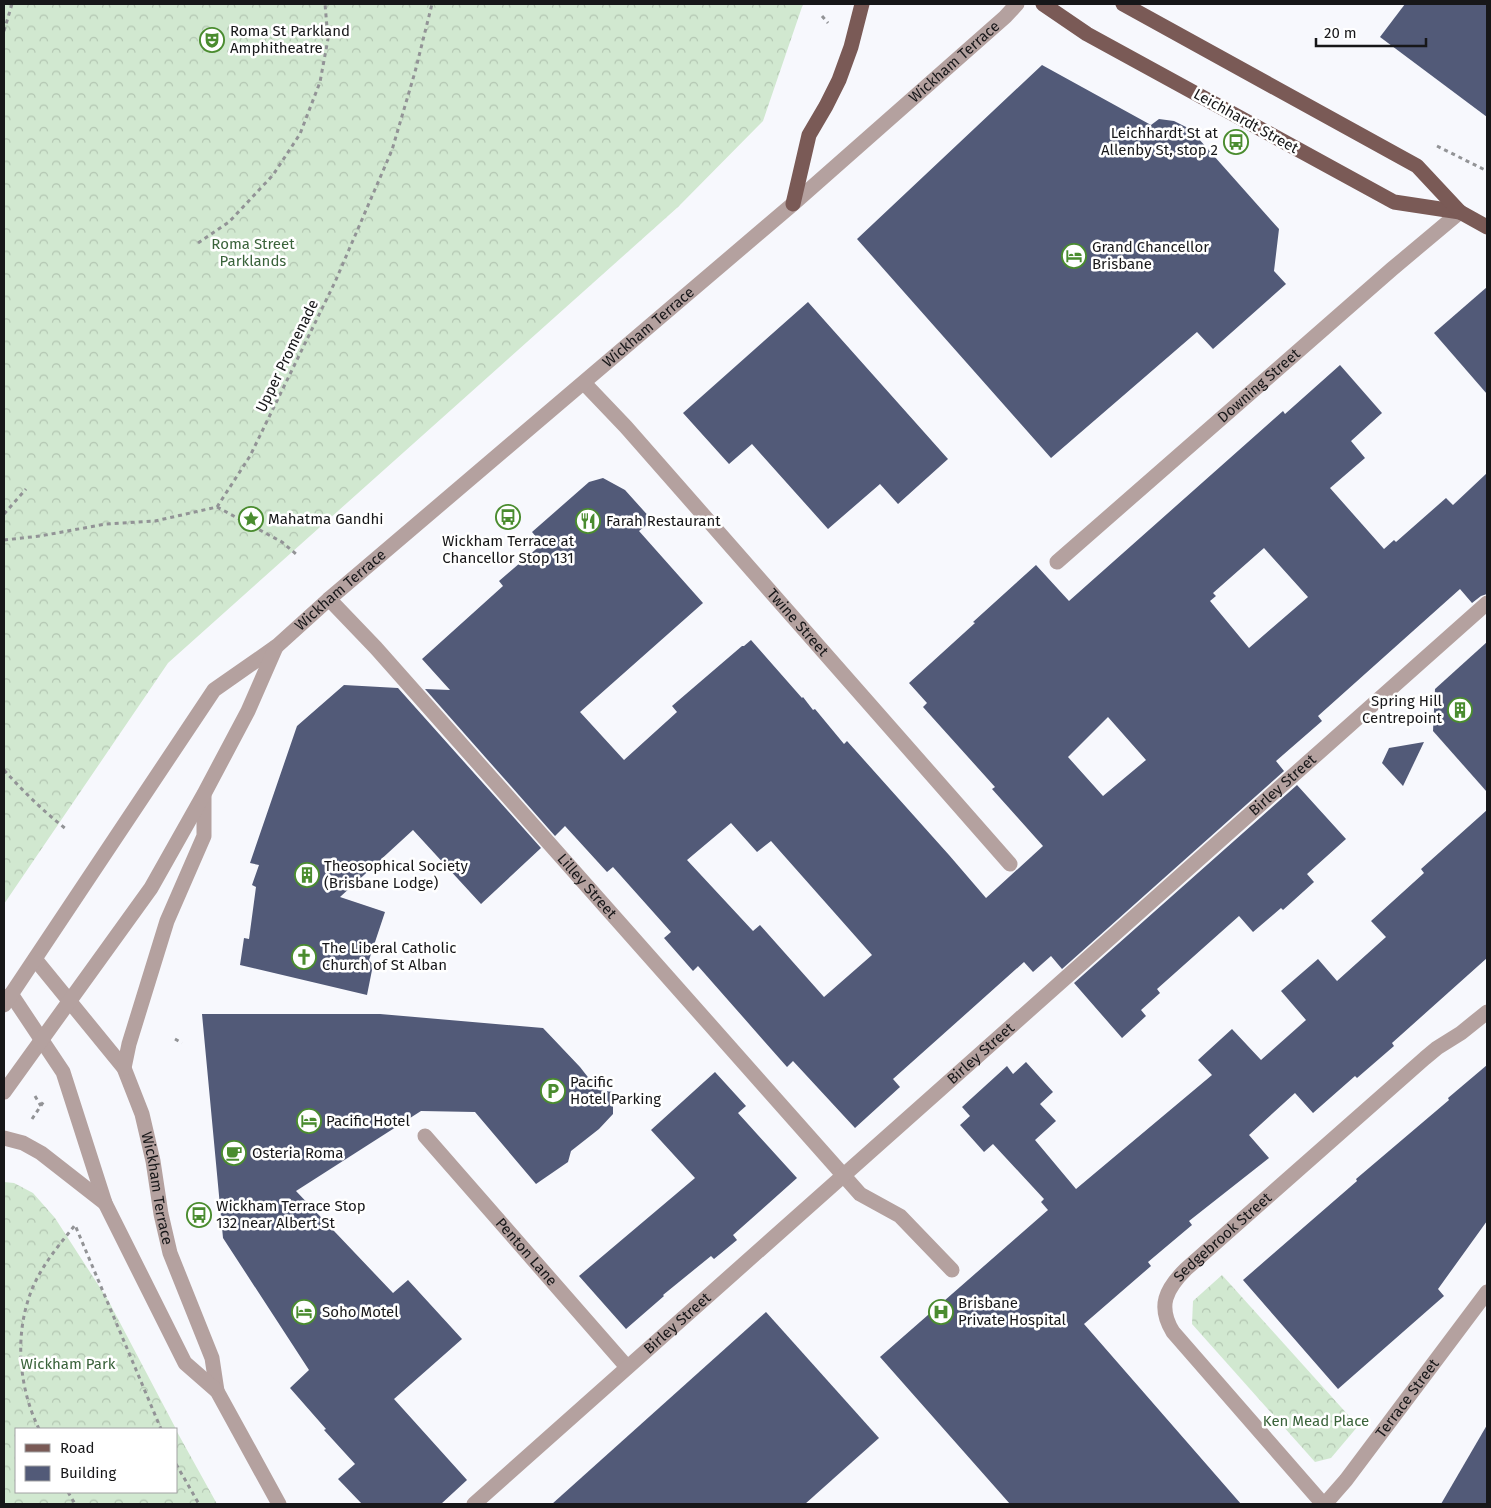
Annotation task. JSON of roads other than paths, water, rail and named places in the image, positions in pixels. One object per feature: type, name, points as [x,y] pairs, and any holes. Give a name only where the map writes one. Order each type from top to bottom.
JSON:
[{"type":"main road","points":[[793,204],[809,135],[839,80],[852,47],[862,4]]},
{"type":"main road","name":"Leichhardt Street","points":[[1043,4],[1087,34],[1394,202],[1460,212]]},
{"type":"main road","name":"Leichhardt Street","points":[[1123,4],[1416,166],[1460,212],[1487,227]]},
{"type":"street","name":"Wickham Terrace","points":[[217,1391],[185,1363],[106,1203],[63,1072],[42,1040],[7,999],[214,690],[277,646],[329,599],[793,204],[1005,17],[1017,4]]},
{"type":"street","name":"Downing Street","points":[[1058,562],[1392,269],[1460,212]]},
{"type":"street","name":"Twine Street","points":[[584,383],[626,427],[1010,864]]},
{"type":"street","name":"Lilley Street","points":[[329,599],[376,648],[843,1176],[860,1194],[900,1216],[952,1270]]},
{"type":"street","name":"Birley Street","points":[[474,1504],[1487,603]]},
{"type":"street","name":"Wickham Terrace","points":[[42,1040],[151,888],[204,794],[248,710],[277,646]]},
{"type":"street","points":[[124,1068],[129,1044],[167,921],[204,836],[204,794]]},
{"type":"street","name":"Wickham Terrace","points":[[35,959],[124,1068],[142,1114],[153,1161],[161,1214],[170,1253],[212,1358],[217,1391],[278,1504]]},
{"type":"street","name":"Sedgebrook Street","points":[[1324,1504],[1173,1332],[1167,1323],[1164,1312],[1165,1300],[1175,1280],[1186,1269],[1424,1058],[1461,1033],[1487,1012]]},
{"type":"street","points":[[4,1092],[42,1040]]},
{"type":"street","name":"Penton Lane","points":[[426,1136],[627,1367]]},
{"type":"street","points":[[4,1138],[23,1143],[40,1153],[106,1203]]},
{"type":"street","name":"Terrace Street","points":[[1324,1504],[1346,1480],[1487,1292]]},
{"type":"place","name":"Roma St Parkland Amphitheatre","points":[[212,40]]},
{"type":"place","name":"Leichhardt St at Allenby St, stop 2","points":[[1236,142]]},
{"type":"place","name":"Grand Chancellor Brisbane","points":[[1074,256]]},
{"type":"place","name":"Wickham Terrace at Chancellor Stop 131","points":[[508,517]]},
{"type":"place","name":"Mahatma Gandhi","points":[[251,519]]},
{"type":"place","name":"Farah Restaurant","points":[[588,521]]},
{"type":"place","name":"Spring Hill Centrepoint","points":[[1460,710]]},
{"type":"place","name":"Theosophical Society (Brisbane Lodge)","points":[[307,875]]},
{"type":"place","name":"The Liberal Catholic Church of St Alban","points":[[304,957]]},
{"type":"place","name":"Pacific Hotel Parking","points":[[553,1091]]},
{"type":"place","name":"Pacific Hotel","points":[[309,1121]]},
{"type":"place","name":"Osteria Roma","points":[[234,1153]]},
{"type":"place","name":"Wickham Terrace Stop 132 near Albert St","points":[[199,1215]]},
{"type":"place","name":"Soho Motel","points":[[304,1312]]},
{"type":"place","name":"Brisbane Private Hospital","points":[[941,1312]]},
{"type":"park label","name":"Roma Street Parklands","points":[[253,252]]},
{"type":"park label","name":"Wickham Park","points":[[68,1364]]},
{"type":"park label","name":"Ken Mead Place","points":[[1316,1421]]}]
